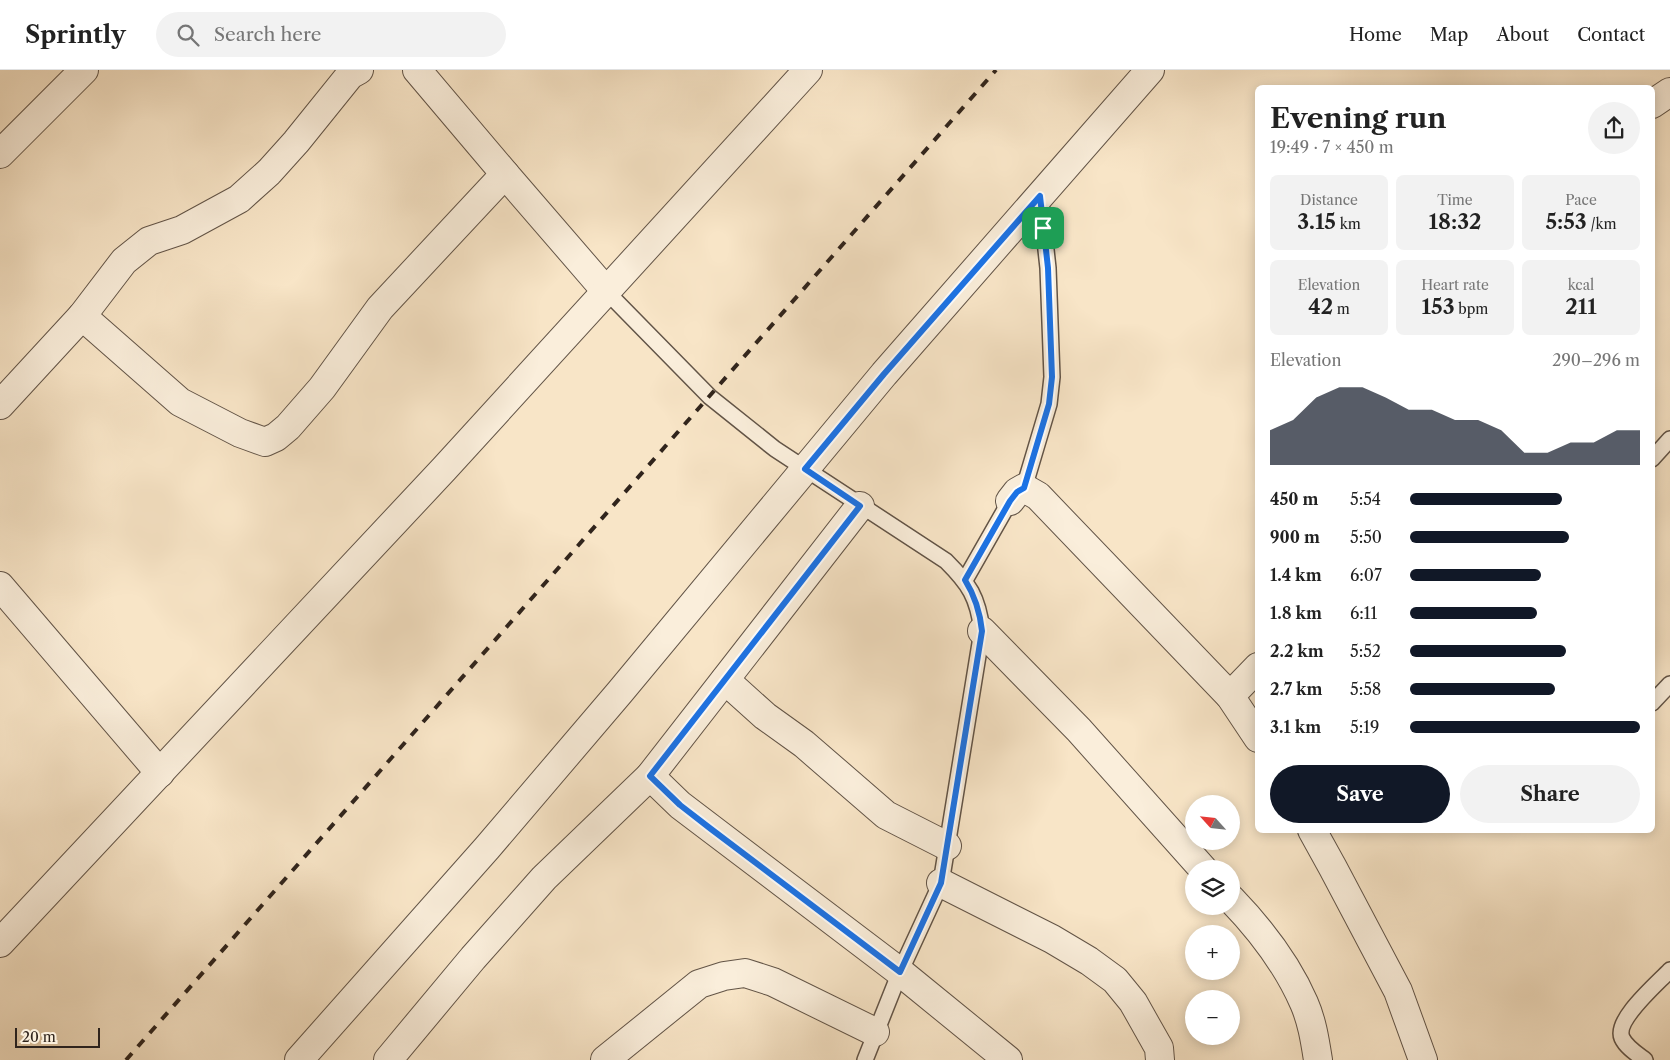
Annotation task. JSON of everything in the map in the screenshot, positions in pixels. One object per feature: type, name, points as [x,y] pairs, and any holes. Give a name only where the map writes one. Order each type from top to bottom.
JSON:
[{"type":"street","points":[[0,154],[84,70]]},
{"type":"street","points":[[0,405],[82,316],[124,261],[149,241],[182,230],[239,199],[270,172],[350,75],[359,70]]},
{"type":"street","points":[[417,70],[606,291]]},
{"type":"street","points":[[0,943],[444,469],[808,70]]},
{"type":"street","points":[[299,1060],[487,848],[620,692],[884,374],[1150,70]]},
{"type":"street","points":[[1655,102],[1670,92]]},
{"type":"street","points":[[82,316],[180,402],[240,433],[265,442],[276,437],[288,427],[322,388],[380,308],[505,174]]},
{"type":"street","points":[[1017,495],[1038,496],[1230,696],[1255,734]]},
{"type":"street","points":[[388,1060],[473,958],[544,878],[650,776],[860,506]]},
{"type":"street","points":[[0,586],[160,773]]},
{"type":"street","points":[[982,631],[1079,730],[1196,860]]},
{"type":"street","points":[[1230,696],[1255,670]]},
{"type":"street","points":[[725,680],[765,716],[804,744],[886,815],[947,846]]},
{"type":"street","points":[[650,776],[680,805],[900,972],[1008,1060]]},
{"type":"street","points":[[1314,833],[1398,991],[1423,1060]]},
{"type":"street","points":[[941,883],[1052,939],[1090,961],[1115,980],[1133,1002],[1159,1048],[1160,1060]]},
{"type":"street","points":[[1240,908],[1253,921],[1282,963],[1304,1004],[1314,1035],[1318,1060]]},
{"type":"street","points":[[605,1060],[699,984],[724,976],[745,973],[773,982],[874,1032]]},
{"type":"lane","points":[[965,580],[1017,495],[1049,404],[1052,377],[1048,268],[1040,196]]},
{"type":"lane","points":[[606,291],[710,397],[775,449],[946,561],[965,580],[973,593],[981,620],[982,631],[941,883],[874,1032],[865,1060]]},
{"type":"lane","points":[[1655,456],[1670,439]]},
{"type":"lane","points":[[1655,700],[1670,684]]},
{"type":"lane","points":[[1645,1060],[1627,1045],[1621,1037],[1621,1028],[1624,1020],[1634,1008],[1670,970]]},
{"type":"railway","points":[[126,1060],[996,70]]},
{"type":"route","points":[[1040,196],[1043,228],[1048,268],[1052,377],[1049,404],[1024,488],[1017,492],[1010,501],[965,580],[973,593],[981,620],[982,631],[941,883],[900,972],[680,805],[650,776],[860,506],[805,469],[884,374],[1040,196]]}]
